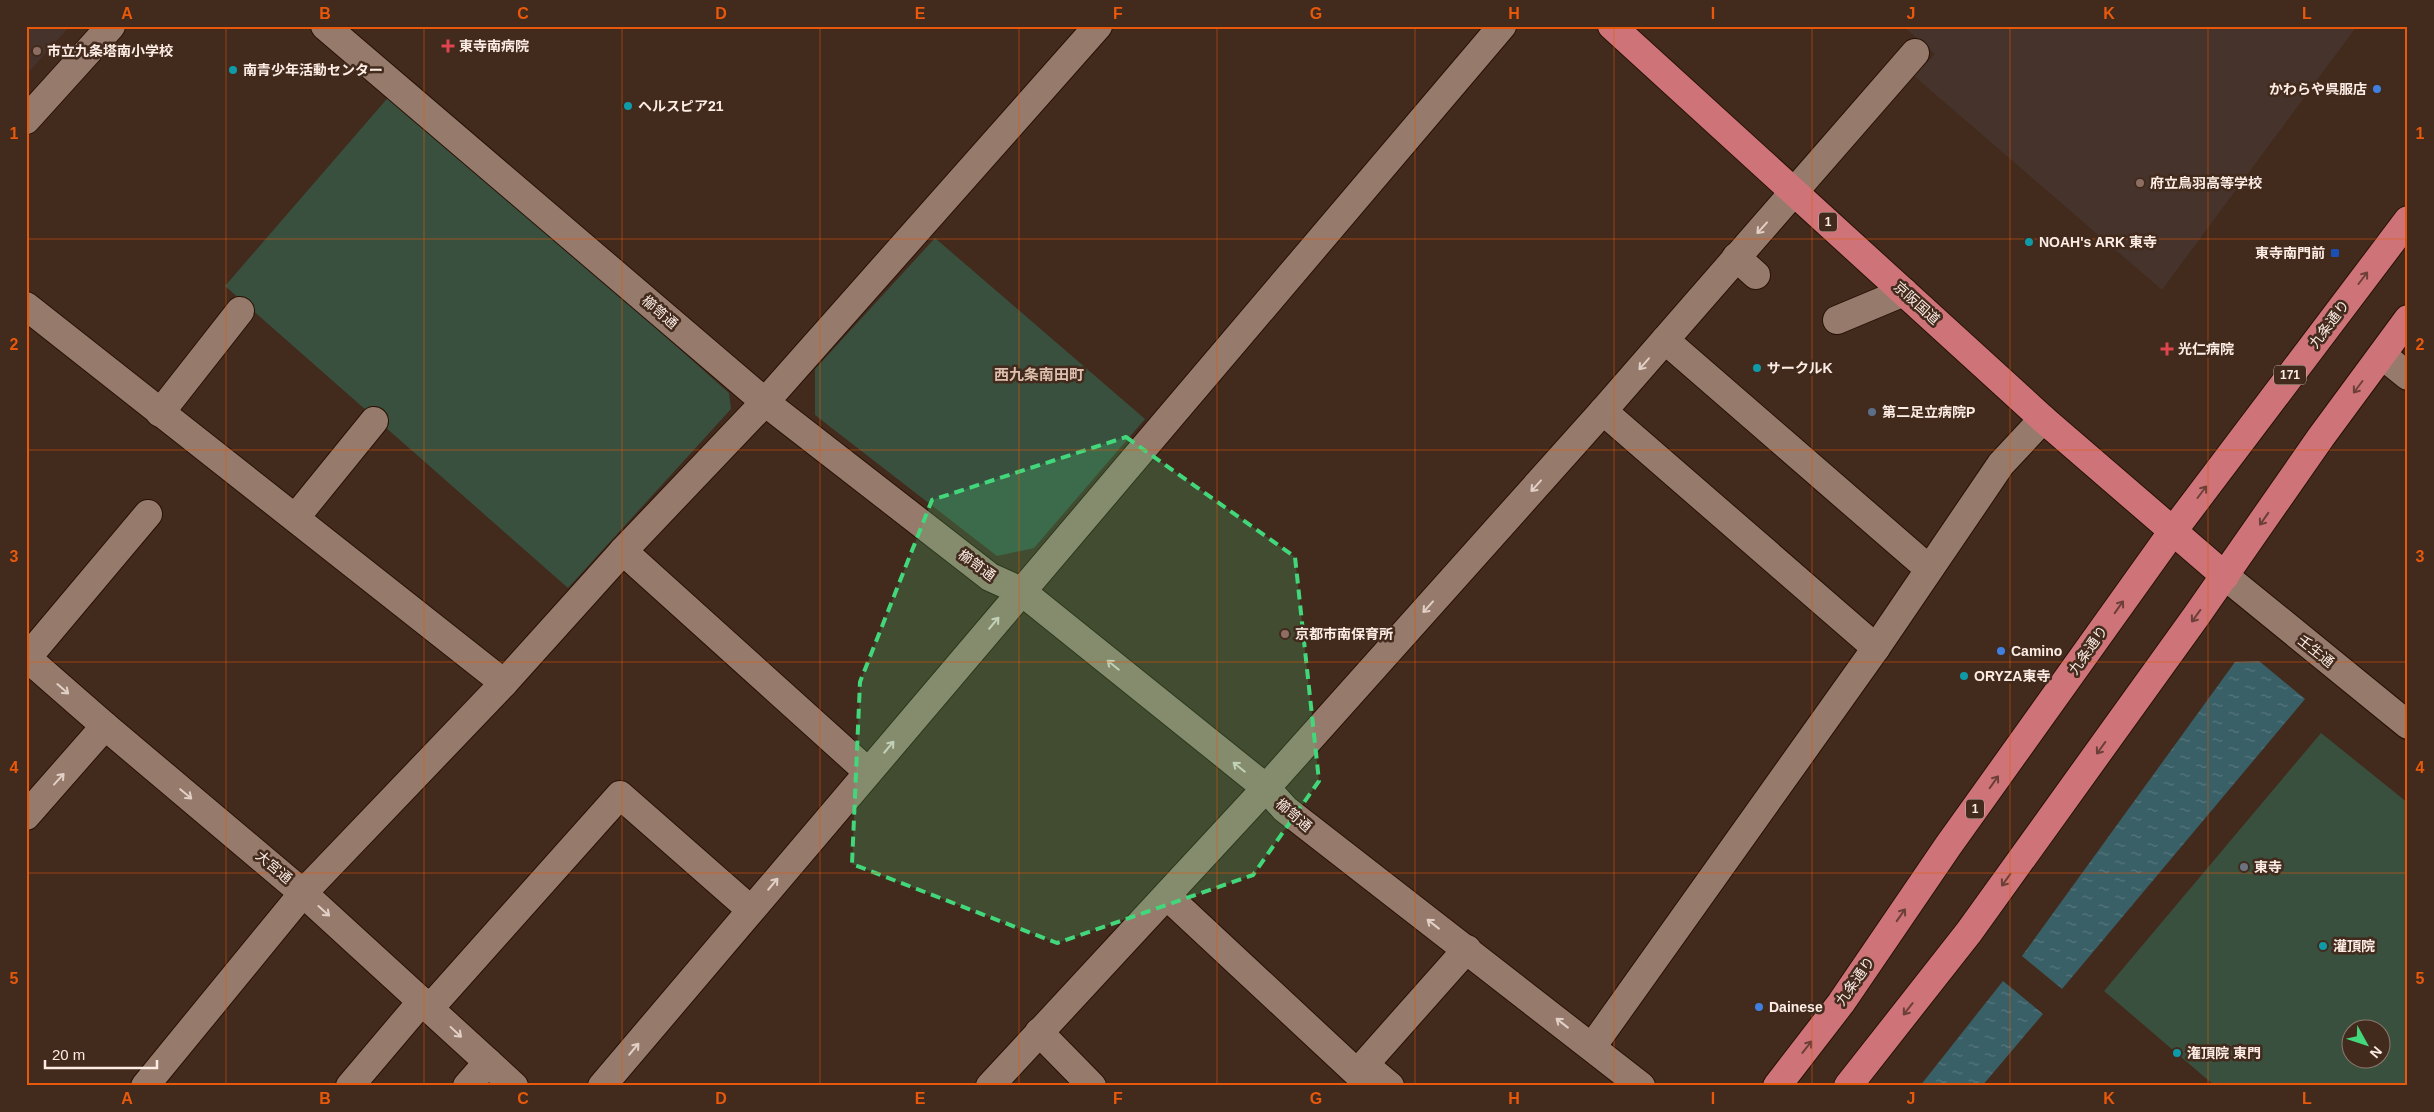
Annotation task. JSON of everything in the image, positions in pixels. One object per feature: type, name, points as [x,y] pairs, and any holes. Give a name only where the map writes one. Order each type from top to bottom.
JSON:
[{"type":"highway","name":"京阪国道","points":[[1612,26],[2043,419],[2224,576]]},
{"type":"highway","name":"九条通り","points":[[1777,1086],[1841,1003],[1948,846],[2172,531],[2408,220]]},
{"type":"highway","points":[[1848,1086],[1969,932],[2224,576],[2321,437],[2408,319]]},
{"type":"street","points":[[26,120],[111,26]]},
{"type":"street","name":"櫛笥通","points":[[325,26],[765,402],[990,576],[1021,591],[1266,788],[1284,809],[1641,1086]]},
{"type":"street","points":[[145,1086],[303,892],[504,683],[623,551],[765,402],[1098,26]]},
{"type":"street","points":[[602,1086],[1502,26]]},
{"type":"street","points":[[990,1086],[1266,788],[1665,340],[1746,266],[1794,192],[1916,53]]},
{"type":"street","points":[[1837,320],[1904,292]]},
{"type":"street","points":[[26,306],[160,413],[296,517],[504,683]]},
{"type":"street","points":[[160,413],[240,311]]},
{"type":"street","points":[[1665,340],[1929,569]]},
{"type":"street","points":[[2382,355],[2408,376]]},
{"type":"street","points":[[1603,410],[1876,648]]},
{"type":"street","points":[[1592,1047],[1876,648],[2001,464],[2043,419]]},
{"type":"street","points":[[296,517],[374,421]]},
{"type":"street","points":[[27,657],[148,514]]},
{"type":"street","points":[[623,551],[868,772]]},
{"type":"street","name":"壬生通","points":[[2224,576],[2408,725]]},
{"type":"street","name":"大宮通","points":[[27,657],[303,892],[514,1086]]},
{"type":"street","points":[[26,816],[106,726]]},
{"type":"street","points":[[350,1086],[620,795],[751,910]]},
{"type":"street","points":[[1166,896],[1357,1074],[1467,950]]},
{"type":"street","points":[[1039,1032],[1092,1086]]},
{"type":"street","points":[[467,1086],[488,1062]]},
{"type":"street","points":[[1365,1065],[1390,1086]]},
{"type":"highlighted area","points":[[1126,437],[1295,557],[1319,781],[1253,875],[1057,943],[852,864],[860,682],[932,500]]},
{"type":"shaded area","name":"市立九条塔南小学校","points":[[26,26],[70,26],[26,75]]},
{"type":"shaded area","name":"府立鳥羽高等学校","points":[[1903,26],[2357,26],[2162,290],[1914,76],[1935,54]]},
{"type":"green space","points":[[392,93],[729,393],[731,409],[568,588],[225,286]]},
{"type":"green space","points":[[935,238],[1145,419],[1034,548],[997,556],[815,415],[815,369]]},
{"type":"green space","points":[[2321,733],[2408,803],[2408,1086],[2215,1086],[2104,991]]},
{"type":"water","points":[[2259,661],[2305,699],[2062,989],[2022,956],[2235,662]]},
{"type":"water","points":[[2003,981],[2043,1014],[1982,1086],[1920,1086]]},
{"type":"place","name":"東寺南病院","points":[[448,46]]},
{"type":"place","name":"市立九条塔南小学校","points":[[37,51]]},
{"type":"place","name":"南青少年活動センター","points":[[233,70]]},
{"type":"place","name":"かわらや呉服店","points":[[2377,89]]},
{"type":"place","name":"ヘルスピア21","points":[[628,106]]},
{"type":"place","name":"府立鳥羽高等学校","points":[[2140,183]]},
{"type":"place","name":"NOAH's ARK 東寺","points":[[2029,242]]},
{"type":"place","name":"東寺南門前","points":[[2335,253]]},
{"type":"place","name":"光仁病院","points":[[2167,349]]},
{"type":"place","name":"サークルK","points":[[1757,368]]},
{"type":"place","name":"第二足立病院P","points":[[1872,412]]},
{"type":"place","name":"京都市南保育所","points":[[1285,634]]},
{"type":"place","name":"Camino","points":[[2001,651]]},
{"type":"place","name":"ORYZA東寺","points":[[1964,676]]},
{"type":"place","name":"東寺","points":[[2244,867]]},
{"type":"place","name":"灌頂院","points":[[2323,946]]},
{"type":"place","name":"Dainese","points":[[1759,1007]]},
{"type":"place","name":"潅頂院 東門","points":[[2177,1053]]},
{"type":"district","name":"西九条南田町","points":[[1039,374]]}]
